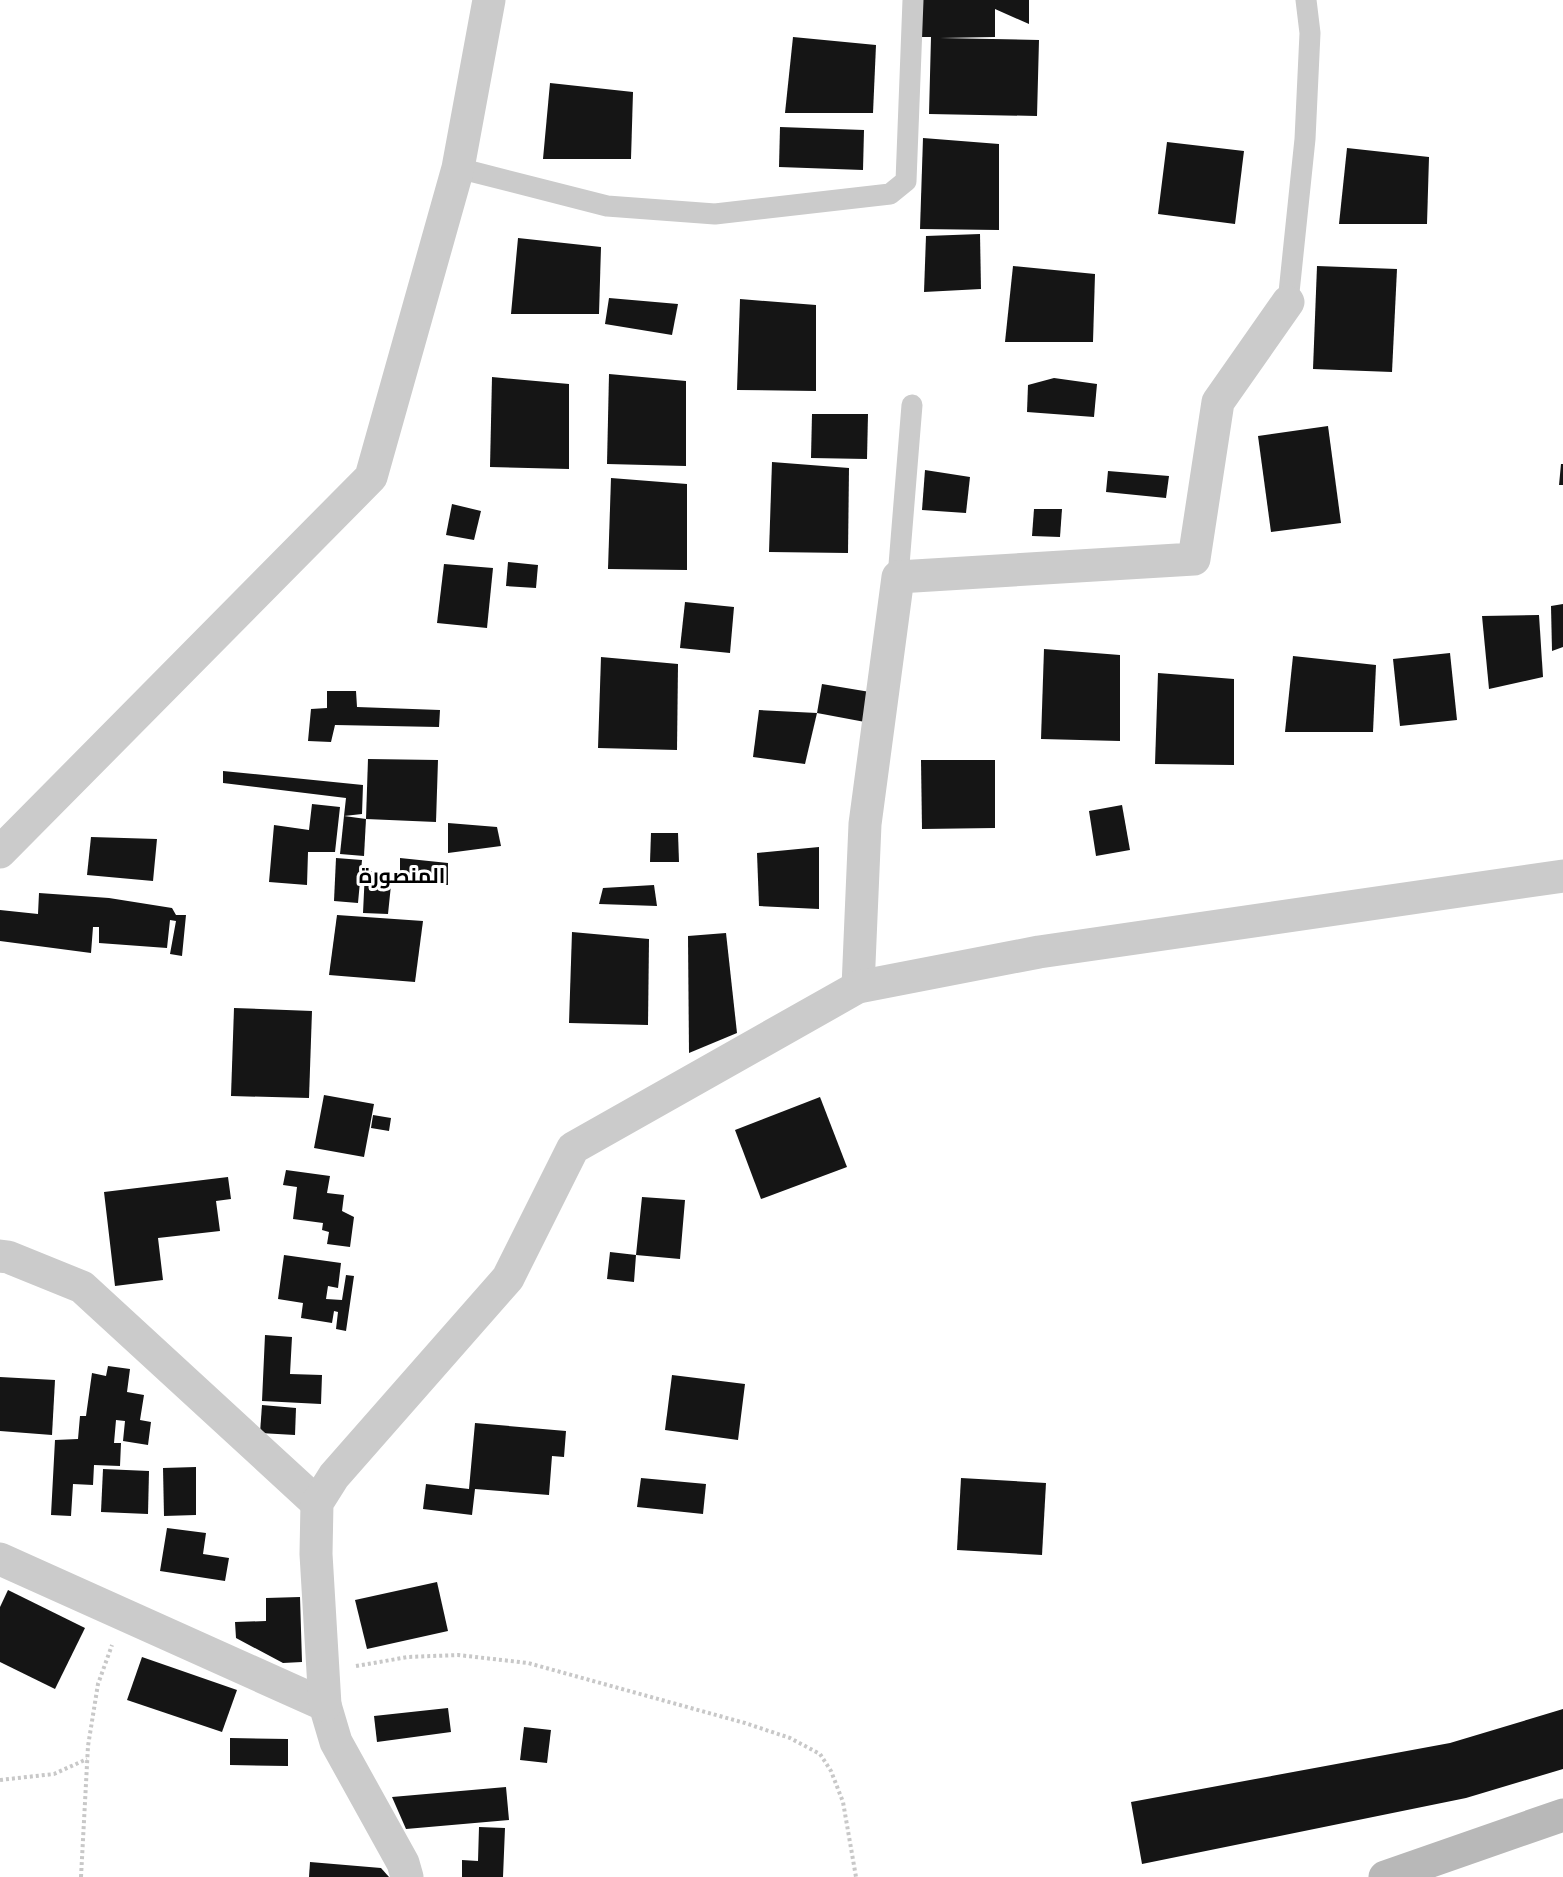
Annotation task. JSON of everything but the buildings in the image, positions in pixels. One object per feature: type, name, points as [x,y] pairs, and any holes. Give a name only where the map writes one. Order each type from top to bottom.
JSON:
[{"type":"main road","points":[[1384,1877],[1563,1815]]},
{"type":"street","points":[[0,852],[370,477],[458,168],[489,0]]},
{"type":"street","points":[[858,987],[865,824],[898,577],[1194,559],[1218,402],[1288,302]]},
{"type":"street","points":[[407,1877],[403,1863],[336,1742],[325,1705],[316,1554],[317,1503],[334,1476],[508,1278],[573,1148],[858,987],[1039,952],[1563,876]]},
{"type":"street","points":[[0,1256],[8,1257],[82,1287],[317,1503]]},
{"type":"street","points":[[0,1558],[325,1705]]},
{"type":"lane","points":[[458,168],[607,206],[715,214],[890,194],[906,181],[913,0]]},
{"type":"lane","points":[[1288,302],[1305,139],[1310,33],[1306,0]]},
{"type":"lane","points":[[898,577],[912,405]]},
{"type":"path","points":[[81,1877],[87,1759],[98,1684],[109,1648],[129,1616]]},
{"type":"path","points":[[323,1672],[408,1657],[458,1655],[528,1663],[745,1723],[790,1738],[820,1754],[831,1771],[843,1802],[856,1877]]},
{"type":"path","points":[[0,1780],[54,1774],[87,1759]]},
{"type":"district","name":"المنصورة","points":[[402,875]]}]
